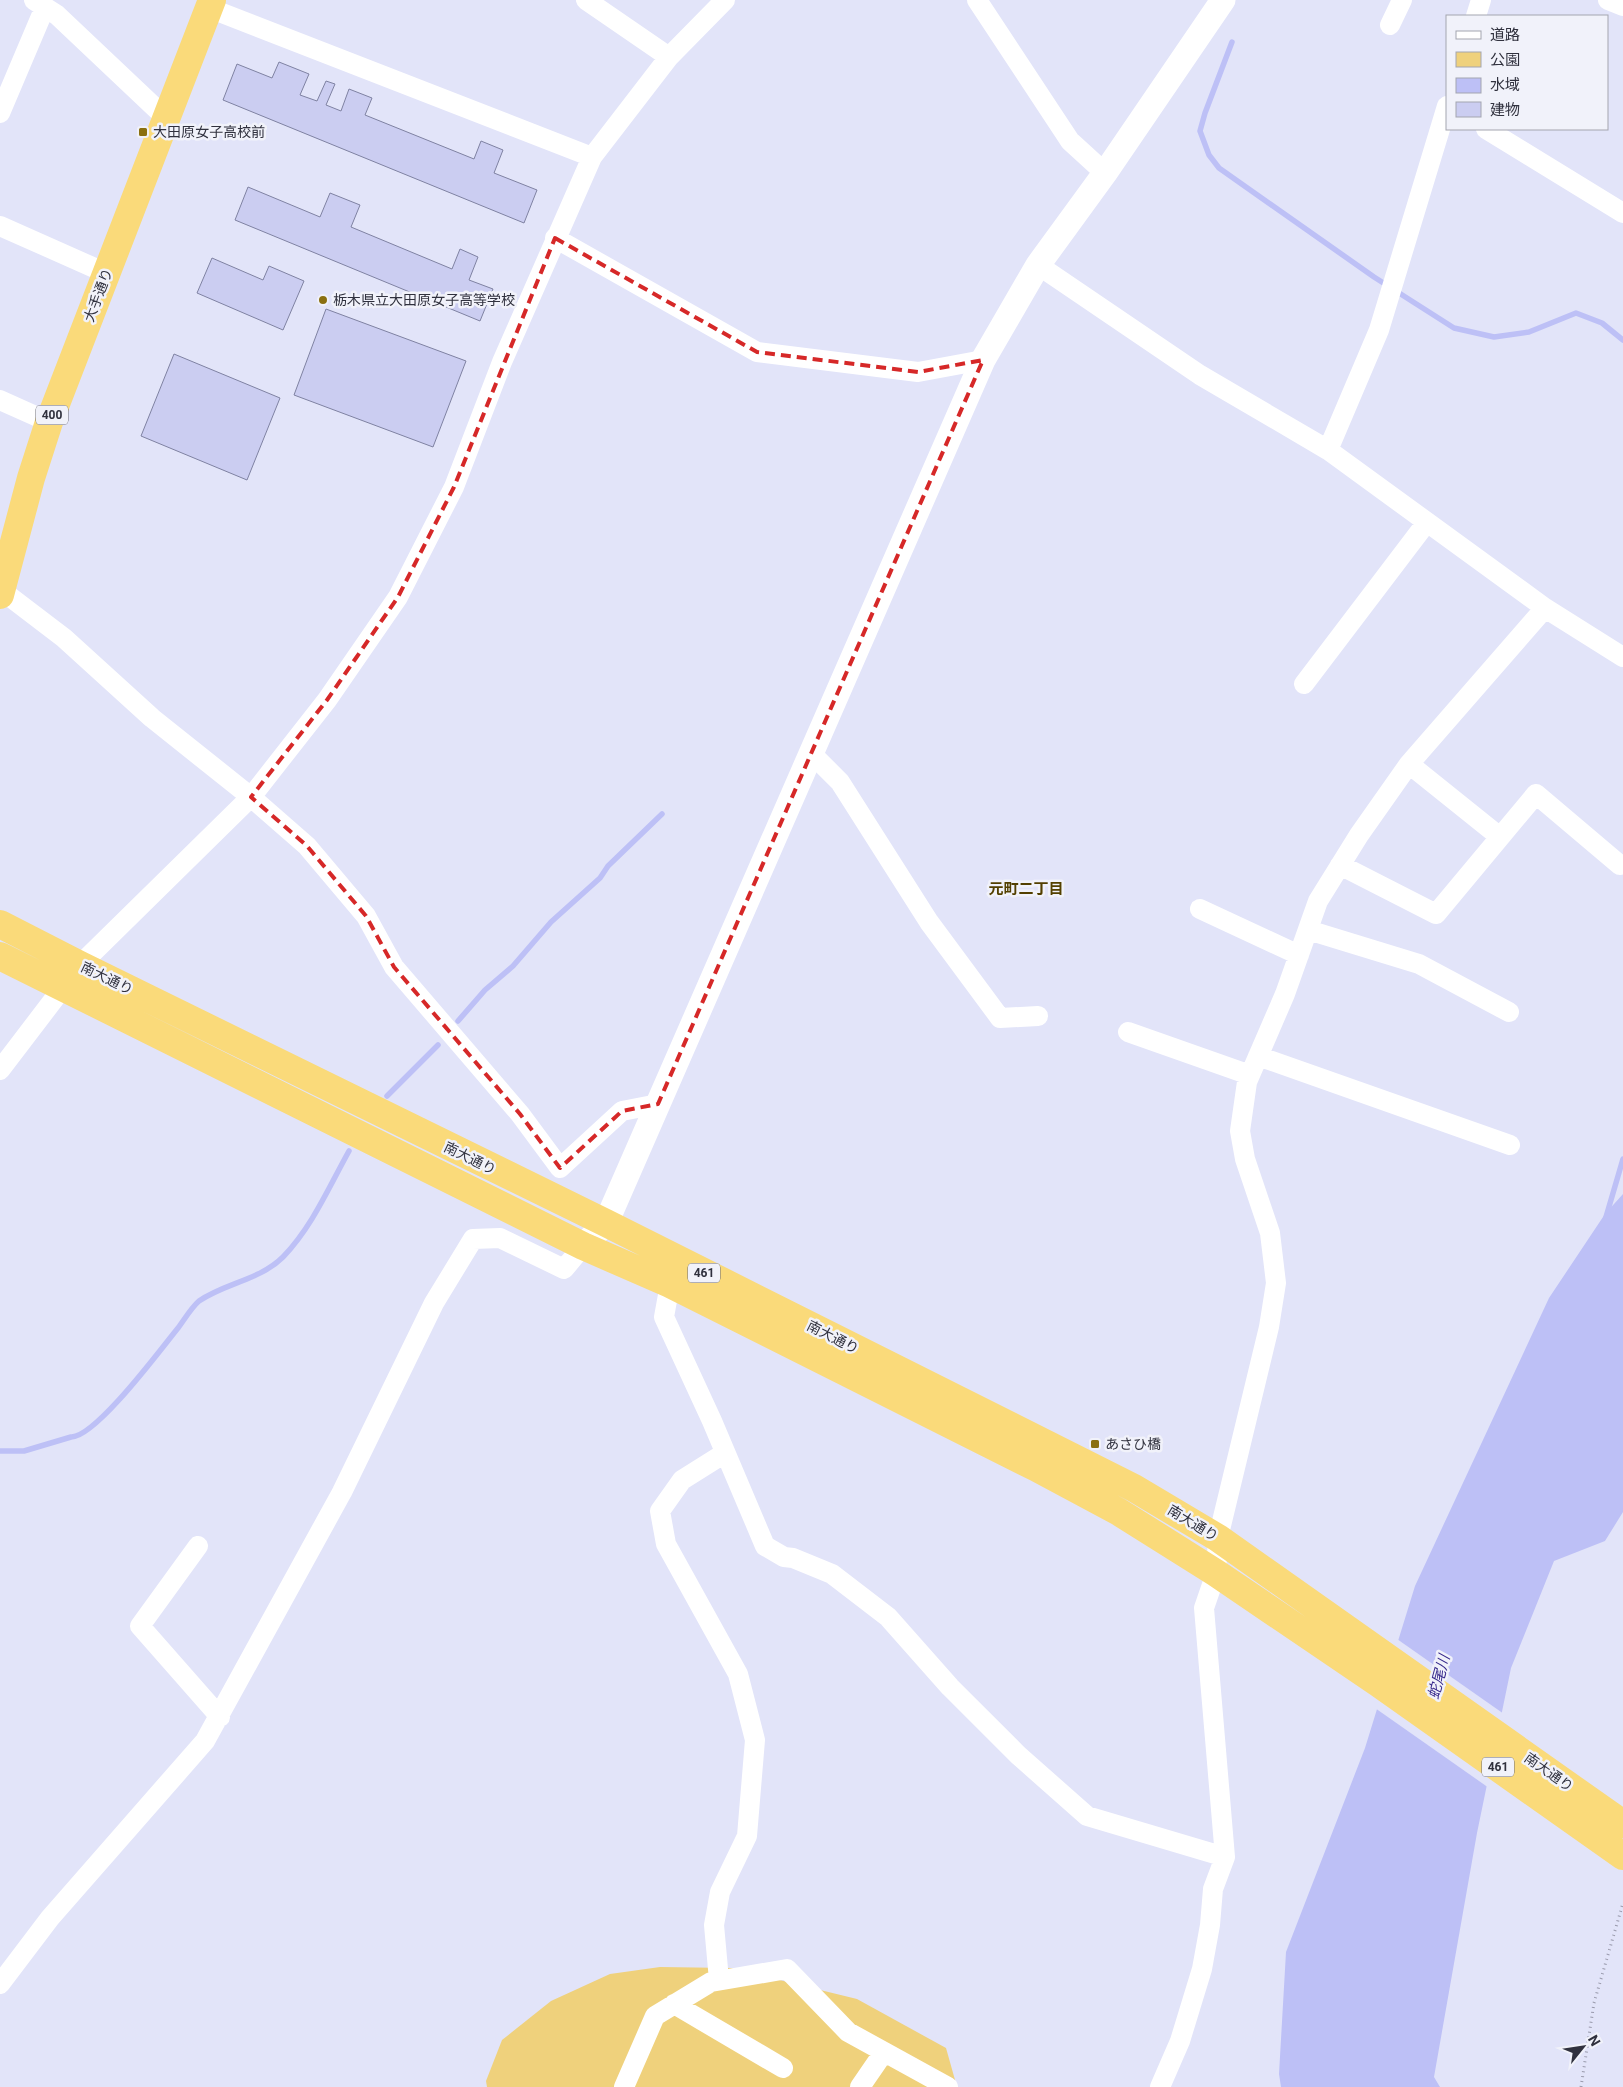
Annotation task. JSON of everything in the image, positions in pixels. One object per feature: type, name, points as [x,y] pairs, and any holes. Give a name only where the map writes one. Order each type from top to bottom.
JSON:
[{"type":"highway","name":"大手通り","points":[[1,592],[23,507],[49,422],[210,4]]},
{"type":"highway","name":"南大通り","points":[[0,924],[606,1223],[1126,1484],[1218,1538],[1383,1671],[1620,1854]]},
{"type":"highway","name":"南大通り","points":[[0,956],[584,1246],[670,1284],[1035,1466],[1118,1512],[1216,1573],[1383,1671],[1623,1824]]},
{"type":"street","points":[[586,0],[669,58]]},
{"type":"street","points":[[0,1070],[80,965],[251,797],[327,700],[398,597],[454,487],[502,362],[592,157],[669,58],[725,0]]},
{"type":"street","points":[[977,0],[1070,141],[1105,173]]},
{"type":"street","points":[[0,1984],[50,1918],[205,1741],[220,1717],[342,1492],[434,1303],[473,1239],[500,1238],[564,1269],[606,1223],[983,360],[1038,265],[1105,173],[1222,0]]},
{"type":"street","points":[[1390,25],[1402,0]]},
{"type":"street","points":[[1476,15],[1481,0]]},
{"type":"street","points":[[1608,0],[1623,6]]},
{"type":"street","points":[[0,113],[40,4],[57,15],[167,119]]},
{"type":"street","points":[[210,4],[592,157]]},
{"type":"street","points":[[1328,450],[1378,330],[1446,109]]},
{"type":"street","points":[[1488,130],[1623,213]]},
{"type":"street","points":[[0,226],[106,273]]},
{"type":"street","points":[[555,238],[757,352],[918,372],[983,360]]},
{"type":"street","points":[[1038,265],[1200,375],[1328,450],[1545,608],[1623,657]]},
{"type":"street","points":[[0,400],[49,422]]},
{"type":"street","points":[[1304,684],[1427,522]]},
{"type":"street","points":[[1,592],[64,638],[152,718],[251,797],[313,853],[366,916],[394,967],[520,1114],[560,1168],[622,1111],[658,1104]]},
{"type":"street","points":[[1160,2087],[1180,2041],[1202,1969],[1210,1925],[1213,1889],[1225,1857],[1204,1608],[1216,1573],[1218,1538],[1269,1327],[1276,1282],[1270,1233],[1245,1159],[1240,1131],[1247,1082],[1285,994],[1318,901],[1340,865],[1409,764],[1545,608]]},
{"type":"street","points":[[811,753],[840,782],[928,922],[1000,1018],[1038,1016]]},
{"type":"street","points":[[1409,764],[1500,837]]},
{"type":"street","points":[[1340,865],[1436,914],[1536,794],[1620,864]]},
{"type":"street","points":[[1200,909],[1299,955]]},
{"type":"street","points":[[1308,930],[1419,964],[1509,1012]]},
{"type":"street","points":[[1128,1032],[1250,1075]]},
{"type":"street","points":[[1258,1056],[1510,1144]]},
{"type":"street","points":[[670,1284],[664,1317],[765,1546],[784,1557],[793,1558],[832,1574],[888,1617],[950,1687],[1018,1755],[1087,1816],[1225,1857]]},
{"type":"street","points":[[719,1980],[714,1926],[720,1892],[748,1836],[755,1740],[738,1674],[666,1544],[660,1511],[682,1480],[725,1453]]},
{"type":"street","points":[[198,1546],[140,1626],[220,1717]]},
{"type":"street","points":[[624,2087],[655,2016],[711,1982],[787,1969],[848,2032],[948,2087]]},
{"type":"street","points":[[674,2004],[783,2068]]},
{"type":"street","points":[[860,2087],[884,2052]]},
{"type":"path","points":[[1581,2087],[1594,2003],[1623,1902]]},
{"type":"highlighted area","points":[[555,238],[757,352],[918,372],[983,360],[658,1104],[622,1111],[560,1168],[520,1114],[394,967],[366,916],[307,846],[251,797],[327,700],[398,597],[454,487]]},
{"type":"green space","points":[[660,1967],[731,1968],[857,1999],[946,2048],[957,2087],[487,2087],[486,2081],[502,2040],[551,2001],[610,1974]]},
{"type":"water","name":"蛇尾川","points":[[1623,1194],[1623,1512],[1605,1541],[1554,1561],[1511,1668],[1477,1833],[1434,2077],[1440,2087],[1281,2087],[1279,2074],[1286,1952],[1365,1748],[1415,1586],[1549,1298],[1605,1214]]},
{"type":"pier","points":[[1397,1639],[1504,1714],[1489,1788],[1375,1708]]},
{"type":"building","points":[[279,62],[309,74],[300,95],[317,101],[326,81],[335,84],[326,105],[341,111],[349,89],[372,98],[365,115],[474,159],[481,141],[503,150],[494,173],[537,190],[524,223],[223,100],[237,64],[272,78]]},
{"type":"building","points":[[248,187],[320,217],[330,193],[360,205],[351,227],[452,269],[460,249],[478,257],[469,280],[493,289],[480,321],[235,220]]},
{"type":"building","points":[[212,258],[263,280],[269,266],[304,281],[283,330],[197,293]]},
{"type":"building","points":[[326,309],[466,361],[433,447],[294,395]]},
{"type":"building","points":[[174,354],[280,398],[247,480],[141,436]]},
{"type":"waterway","points":[[1232,42],[1200,131],[1209,155],[1219,168],[1374,277],[1454,328],[1494,337],[1529,332],[1576,313],[1602,323],[1623,340]]},
{"type":"waterway","points":[[458,1021],[485,990],[513,966],[551,922],[600,878],[608,866],[662,814]]},
{"type":"waterway","points":[[387,1096],[438,1045]]},
{"type":"waterway","points":[[0,1451],[24,1451],[82,1433],[95,1423],[127,1391],[199,1301],[264,1271],[283,1257],[303,1233],[349,1151]]},
{"type":"waterway","points":[[1606,1217],[1623,1159]]},
{"type":"place","name":"大田原女子高校前","points":[[143,132]]},
{"type":"place","name":"栃木県立大田原女子高等学校","points":[[323,300]]},
{"type":"place","name":"あさひ橋","points":[[1095,1444]]},
{"type":"district","name":"元町二丁目","points":[[1026,889]]}]
